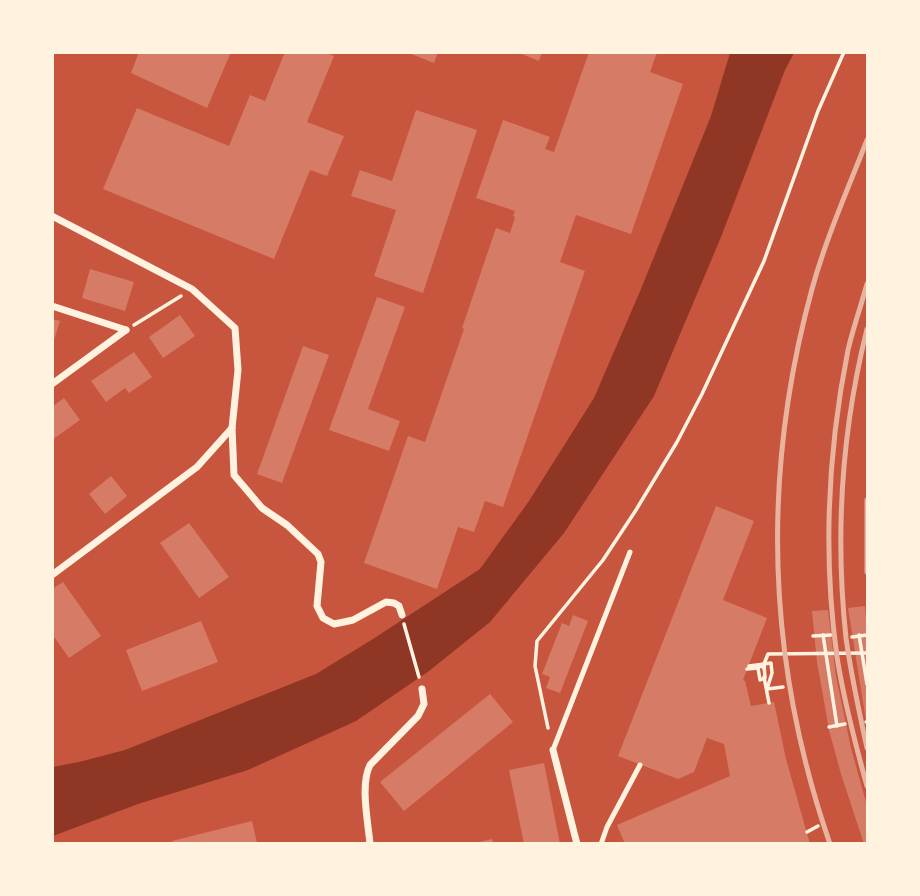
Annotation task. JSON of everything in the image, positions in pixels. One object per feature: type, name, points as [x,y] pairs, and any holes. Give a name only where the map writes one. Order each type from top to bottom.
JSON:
[{"type":"street","points":[[52,216],[192,289],[235,328],[238,370],[232,428],[234,475],[262,508],[318,554],[321,562],[317,606],[323,618],[334,624],[353,620],[386,603],[399,606],[402,615]]},
{"type":"street","points":[[52,306],[127,330]]},
{"type":"street","points":[[52,384],[127,330]]},
{"type":"street","points":[[52,575],[197,467],[232,428]]},
{"type":"street","points":[[370,844],[366,773],[370,765],[418,716],[424,704],[422,689]]},
{"type":"street","points":[[553,750],[577,844]]},
{"type":"lane","points":[[553,750],[629,552]]},
{"type":"lane","points":[[601,844],[607,827],[640,765]]},
{"type":"path","points":[[553,750],[535,666],[537,641],[603,560],[636,510],[702,394],[764,261],[818,111],[844,52]]},
{"type":"path","points":[[127,330],[192,289]]},
{"type":"path","points":[[402,615],[422,689]]},
{"type":"path","points":[[823,635],[836,726]]},
{"type":"path","points":[[813,636],[831,635]]},
{"type":"path","points":[[859,635],[867,684]]},
{"type":"path","points":[[852,637],[867,635]]},
{"type":"path","points":[[769,703],[763,669],[768,654],[867,653]]},
{"type":"path","points":[[764,665],[748,667],[771,663],[772,673],[767,689]]},
{"type":"path","points":[[758,667],[760,680],[765,678]]},
{"type":"path","points":[[767,689],[783,687]]},
{"type":"path","points":[[829,727],[845,724]]},
{"type":"path","points":[[807,832],[818,827]]},
{"type":"shaded area","points":[[730,53],[794,53],[654,396],[564,533],[490,622],[429,671],[356,721],[248,770],[138,804],[53,836],[53,767],[125,750],[316,674],[480,569],[529,501],[594,398],[711,116]]},
{"type":"building","points":[[139,52],[231,52],[207,108],[131,73]]},
{"type":"building","points":[[285,52],[325,52],[334,56],[307,122],[344,136],[327,176],[310,170],[274,259],[103,189],[137,108],[229,146],[250,95],[265,101]]},
{"type":"building","points":[[406,52],[438,52],[434,63]]},
{"type":"building","points":[[517,52],[542,52],[539,61]]},
{"type":"building","points":[[589,52],[657,52],[650,72],[683,84],[631,234],[576,215],[560,262],[585,271],[503,507],[485,501],[474,532],[458,527],[437,589],[364,563],[408,436],[425,442],[496,228],[510,233],[515,211],[476,198],[503,120],[550,137],[545,149],[554,152]]},
{"type":"building","points":[[416,110],[477,130],[423,293],[374,276],[396,210],[351,196],[360,170],[392,181]]},
{"type":"building","points":[[90,269],[134,282],[125,311],[82,298]]},
{"type":"building","points":[[377,297],[405,307],[368,409],[400,421],[389,451],[329,430]]},
{"type":"building","points":[[180,315],[195,336],[163,358],[149,337]]},
{"type":"building","points":[[52,319],[60,321],[53,343],[52,343]]},
{"type":"building","points":[[303,346],[329,355],[282,483],[257,474]]},
{"type":"building","points":[[134,352],[152,377],[129,393],[125,388],[106,402],[91,381]]},
{"type":"building","points":[[64,398],[80,420],[52,440],[52,407]]},
{"type":"building","points":[[111,476],[127,496],[105,514],[89,494]]},
{"type":"building","points":[[716,506],[754,521],[723,600],[767,618],[743,680],[751,706],[774,702],[786,759],[810,844],[625,844],[617,825],[730,776],[724,744],[707,738],[694,772],[678,779],[618,756]]},
{"type":"building","points":[[189,523],[229,577],[199,598],[160,543]]},
{"type":"building","points":[[63,582],[101,636],[69,658],[52,634],[52,589]]},
{"type":"building","points":[[865,606],[867,629],[867,721],[848,608]]},
{"type":"building","points":[[828,610],[836,676],[851,748],[867,806],[867,844],[864,844],[841,774],[829,730],[817,662],[812,611]]},
{"type":"building","points":[[573,615],[588,621],[560,693],[546,688],[550,677],[542,674],[562,623],[569,626]]},
{"type":"building","points":[[201,621],[218,662],[142,691],[126,650]]},
{"type":"building","points":[[490,694],[513,722],[404,811],[380,782]]},
{"type":"building","points":[[544,763],[560,844],[524,844],[509,770]]},
{"type":"building","points":[[252,821],[257,843],[173,844],[172,841]]},
{"type":"building","points":[[492,839],[494,844],[476,844],[476,843]]},
{"type":"railway","points":[[830,844],[809,776],[793,707],[783,637],[778,568],[779,498],[784,429],[812,289],[867,140]]},
{"type":"railway","points":[[867,284],[850,342],[841,388],[832,464],[829,542],[837,657],[867,786]]},
{"type":"railway","points":[[867,329],[846,444],[841,521],[846,638],[867,748]]},
{"type":"railway","points":[[867,500],[867,572]]}]
